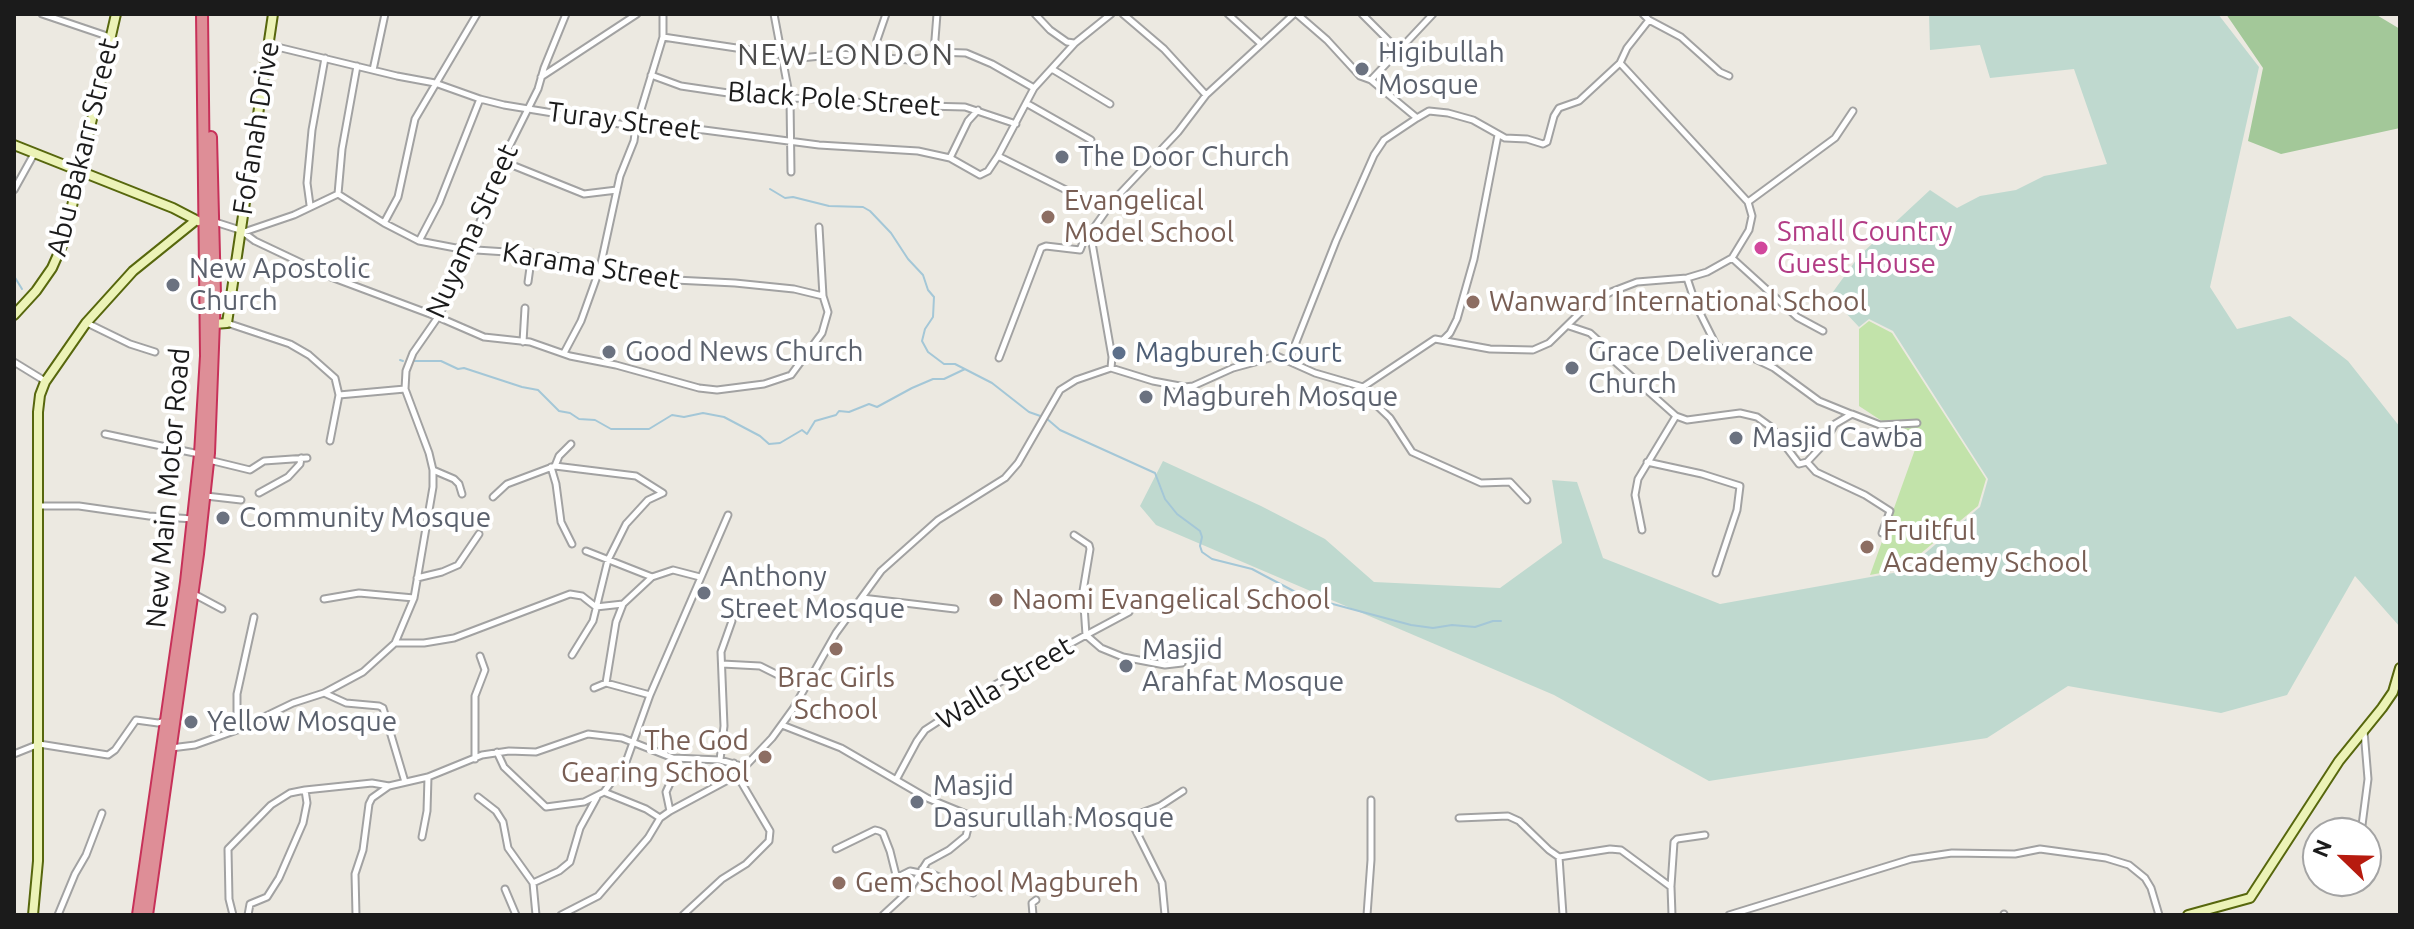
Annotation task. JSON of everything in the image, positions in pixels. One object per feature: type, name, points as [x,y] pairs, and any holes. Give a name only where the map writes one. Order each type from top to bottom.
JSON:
[{"type":"highway","name":"New Main Motor Road","points":[[147,915],[166,748],[166,720],[205,496],[204,14]]},
{"type":"highway","name":"New Main Motor Road","points":[[138,915],[193,594],[193,519],[204,457],[214,324],[205,221]]},
{"type":"street","points":[[42,14],[111,37]]},
{"type":"street","name":"Abu Bakarr Street","points":[[14,315],[36,291],[58,257],[81,172],[116,14]]},
{"type":"street","name":"Fofanah Drive","points":[[227,323],[273,14]]},
{"type":"street","points":[[373,70],[385,14]]},
{"type":"street","points":[[384,223],[398,197],[415,119],[477,14]]},
{"type":"street","name":"Nuyama Street","points":[[405,389],[409,362],[438,317],[470,249],[502,161],[529,109],[566,14]]},
{"type":"street","points":[[541,77],[637,14]]},
{"type":"street","points":[[564,353],[581,321],[600,268],[620,176],[634,141],[663,37],[663,14]]},
{"type":"street","points":[[774,14],[790,99],[791,172]]},
{"type":"street","points":[[875,58],[879,31],[886,14]]},
{"type":"street","points":[[934,52],[937,14]]},
{"type":"street","points":[[1035,14],[1062,39],[1075,43]]},
{"type":"street","points":[[1106,210],[998,156],[1034,88],[1075,43],[1111,14]]},
{"type":"street","points":[[1123,14],[1164,49],[1206,95]]},
{"type":"street","points":[[1228,14],[1260,43]]},
{"type":"street","points":[[999,358],[1041,248],[1080,250],[1106,210],[1178,132],[1206,95],[1260,43],[1296,14],[1337,50],[1355,72],[1371,80],[1417,118]]},
{"type":"street","points":[[1362,14],[1398,50]]},
{"type":"street","points":[[1371,80],[1433,14]]},
{"type":"street","points":[[1643,14],[1681,37],[1720,72],[1729,76]]},
{"type":"street","points":[[1289,360],[1336,241],[1374,155],[1384,140],[1429,111],[1460,116],[1498,135],[1543,144],[1550,136],[1559,108],[1579,101],[1620,63],[1627,48],[1649,20]]},
{"type":"street","points":[[663,37],[783,55],[791,59],[840,54],[909,60],[927,57],[934,52],[966,53],[1034,88]]},
{"type":"street","name":"Turay Street","points":[[269,45],[435,83],[480,99],[636,126],[918,151],[950,158],[980,175],[988,171],[998,156]]},
{"type":"street","points":[[310,205],[307,183],[312,130],[325,58]]},
{"type":"street","points":[[1363,387],[1402,364],[1426,343],[1443,340],[1490,349],[1523,351],[1549,343],[1590,303],[1611,292],[1637,282],[1687,278],[1707,272],[1732,258],[1749,230],[1752,216],[1748,202],[1620,63]]},
{"type":"street","points":[[242,231],[294,215],[338,194],[342,149],[357,66]]},
{"type":"street","points":[[1052,69],[1110,104]]},
{"type":"street","name":"Black Pole Street","points":[[651,75],[681,86],[790,99],[978,110],[1016,124]]},
{"type":"street","points":[[419,241],[439,203],[480,99]]},
{"type":"street","points":[[1026,103],[1091,140]]},
{"type":"street","points":[[950,158],[968,121],[978,110]]},
{"type":"street","points":[[1748,202],[1818,153],[1835,138],[1853,111]]},
{"type":"street","points":[[1443,340],[1457,319],[1474,259],[1498,135]]},
{"type":"street","points":[[14,145],[205,221],[242,231],[255,241],[343,282],[484,337],[523,342],[717,390],[764,384],[791,375],[806,357],[826,324],[828,312],[823,296],[819,227]]},
{"type":"street","points":[[14,190],[34,154]]},
{"type":"street","points":[[502,161],[588,195],[617,190]]},
{"type":"street","name":"Karama Street","points":[[338,194],[419,241],[470,249],[532,253],[689,282],[723,282],[823,296]]},
{"type":"street","points":[[33,915],[38,861],[38,412],[45,382],[86,323],[133,271],[205,221]]},
{"type":"street","points":[[1091,237],[1112,357],[1111,368]]},
{"type":"street","points":[[528,282],[532,253]]},
{"type":"street","points":[[1732,258],[1797,317],[1823,331]]},
{"type":"street","points":[[1687,278],[1696,305],[1716,345],[1727,352],[1749,356],[1774,368],[1819,401],[1880,425],[1917,423]]},
{"type":"street","points":[[523,342],[525,308]]},
{"type":"street","points":[[86,323],[155,352]]},
{"type":"street","points":[[214,324],[227,323],[290,344],[309,355],[335,378],[339,395],[330,441]]},
{"type":"street","points":[[1568,326],[1590,333],[1613,360],[1676,416],[1694,420],[1748,414],[1771,427],[1799,464],[1807,462],[1822,446],[1835,424],[1852,414]]},
{"type":"street","points":[[561,915],[598,896],[630,860],[660,818],[746,767],[782,725],[831,641],[881,571],[938,520],[1005,478],[1018,463],[1064,387],[1111,368],[1153,381],[1193,386],[1233,368],[1277,356],[1315,373],[1363,387],[1369,398],[1390,418],[1412,452],[1481,483],[1510,482],[1527,500]]},
{"type":"street","points":[[14,362],[45,382]]},
{"type":"street","points":[[166,748],[195,745],[237,730],[270,712],[324,693],[363,672],[395,643],[414,598],[429,515],[433,470],[405,389],[339,395]]},
{"type":"street","points":[[1642,530],[1635,495],[1638,479],[1676,416]]},
{"type":"street","points":[[105,434],[250,470],[264,461],[304,458],[288,477],[259,493]]},
{"type":"street","points":[[571,444],[553,466],[561,522],[572,544]]},
{"type":"street","points":[[1647,462],[1740,486],[1737,510],[1716,573]]},
{"type":"street","points":[[1807,462],[1822,476],[1865,495],[1890,511],[1882,533]]},
{"type":"street","points":[[493,497],[507,484],[553,466],[636,476],[663,493],[648,500],[626,524],[608,560],[587,632],[572,655]]},
{"type":"street","points":[[433,470],[454,479],[462,494]]},
{"type":"street","points":[[205,496],[241,500]]},
{"type":"street","points":[[39,506],[79,506],[193,519]]},
{"type":"street","points":[[497,752],[504,767],[546,807],[567,806],[604,792],[626,762],[650,695],[728,515]]},
{"type":"street","points":[[417,578],[458,565],[479,534]]},
{"type":"street","points":[[1074,535],[1090,549],[1083,591],[1086,635],[1129,612],[1138,597]]},
{"type":"street","points":[[586,551],[652,577]]},
{"type":"street","points":[[606,683],[612,638],[623,604],[652,577],[673,570],[700,577]]},
{"type":"street","points":[[324,599],[359,593],[414,598]]},
{"type":"street","points":[[193,594],[222,609]]},
{"type":"street","points":[[395,643],[424,643],[454,638],[570,594],[582,596],[596,607],[623,604]]},
{"type":"street","points":[[862,598],[955,609]]},
{"type":"street","points":[[237,730],[237,694],[254,617]]},
{"type":"street","points":[[720,760],[724,726],[722,646],[732,621]]},
{"type":"street","name":"Walla Street","points":[[896,780],[925,730],[991,687],[1086,635],[1101,648],[1123,657],[1165,665],[1182,663]]},
{"type":"street","points":[[475,759],[475,696],[485,670],[480,656]]},
{"type":"street","points":[[722,664],[760,666],[804,688]]},
{"type":"street","points":[[2188,915],[2209,912],[2250,898],[2339,761],[2391,695],[2400,668]]},
{"type":"street","points":[[594,688],[606,683],[650,695]]},
{"type":"street","points":[[324,693],[346,703],[383,708],[405,782]]},
{"type":"street","points":[[14,754],[39,744],[108,755],[136,720],[158,723],[166,720]]},
{"type":"street","points":[[782,725],[841,748],[947,808],[971,816],[1107,822],[1130,819],[1160,806],[1183,791]]},
{"type":"street","points":[[2363,817],[2368,779],[2364,730]]},
{"type":"street","points":[[356,915],[355,874],[369,804],[372,798],[389,786],[428,777],[497,752],[536,752],[588,734],[632,741],[673,758],[720,760],[746,767]]},
{"type":"street","points":[[670,811],[666,792],[672,779],[673,758]]},
{"type":"street","points":[[683,915],[722,879],[746,864],[769,841],[770,831],[737,775],[734,763]]},
{"type":"street","points":[[422,837],[428,777]]},
{"type":"street","points":[[233,915],[229,899],[228,849],[271,805],[290,793],[305,790],[372,783],[389,786]]},
{"type":"street","points":[[248,915],[250,904],[267,897],[279,878],[303,823],[305,790]]},
{"type":"street","points":[[604,792],[660,818]]},
{"type":"street","points":[[478,797],[496,811],[503,822],[508,848],[533,883],[536,915]]},
{"type":"street","points":[[533,883],[570,862],[580,828],[597,797]]},
{"type":"street","points":[[1367,915],[1371,800]]},
{"type":"street","points":[[58,915],[102,813]]},
{"type":"street","points":[[883,915],[908,892],[927,862],[966,836],[971,816]]},
{"type":"street","points":[[1459,818],[1508,816],[1519,821],[1559,857],[1615,849],[1671,887]]},
{"type":"street","points":[[1130,819],[1162,883],[1165,915]]},
{"type":"street","points":[[836,849],[875,830],[879,831],[883,833],[890,851],[896,875],[921,871],[973,893]]},
{"type":"street","points":[[1672,915],[1674,842],[1705,835]]},
{"type":"street","points":[[1729,915],[1911,859],[1952,853],[2015,854],[2040,849],[2106,858],[2129,865],[2145,878],[2151,888],[2159,915]]},
{"type":"street","points":[[1559,857],[1563,915]]},
{"type":"street","points":[[505,889],[516,915]]},
{"type":"street","points":[[1033,915],[1032,903],[1036,900]]},
{"type":"green space","points":[[1929,14],[2218,14],[2259,67],[2210,287],[2237,329],[2290,316],[2348,361],[2400,427],[2400,627],[2355,576],[2287,695],[2221,713],[2068,686],[1987,738],[1709,781],[1554,695],[1156,525],[1140,506],[1163,461],[1325,539],[1374,582],[1500,588],[1562,543],[1552,480],[1577,482],[1603,558],[1720,604],[1904,571],[1980,507],[1988,479],[1893,331],[1869,319],[1859,327],[1830,296],[1859,256],[1930,190],[1957,208],[1980,196],[2016,190],[2044,176],[2107,164],[2074,69],[1990,78],[1980,45],[1930,50]]},
{"type":"green space","points":[[2226,14],[2375,14],[2400,29],[2400,128],[2281,154],[2248,141],[2263,68]]},
{"type":"green space","points":[[1869,321],[1892,333],[1986,479],[1978,506],[1902,569],[1870,575],[1917,444],[1859,406],[1859,329]]},
{"type":"waterway","points":[[770,189],[785,198],[793,197],[829,206],[863,207],[870,211],[923,275],[934,297],[933,317],[922,341],[928,352],[944,364],[955,364],[992,383],[1029,412],[1046,418],[1060,430],[1155,473],[1165,499],[1177,514],[1200,531],[1202,552],[1212,559],[1252,569],[1303,596],[1411,625],[1475,627],[1501,621]]},
{"type":"waterway","points":[[14,276],[22,289]]},
{"type":"waterway","points":[[412,361],[441,361],[458,369],[464,368],[538,390],[559,411],[579,419],[595,420],[611,429],[649,429],[672,415],[684,417],[703,413],[724,417],[769,444],[780,443],[802,430],[807,434],[815,421],[836,415],[839,411],[849,412],[869,404],[877,407],[912,388],[965,369]]},
{"type":"place","name":"Higibullah Mosque","points":[[1362,69]]},
{"type":"place","name":"The Door Church","points":[[1062,157]]},
{"type":"place","name":"Evangelical Model School","points":[[1048,217]]},
{"type":"place","name":"Small Country Guest House","points":[[1761,248]]},
{"type":"place","name":"New Apostolic Church","points":[[173,285]]},
{"type":"place","name":"Wanward International School","points":[[1473,302]]},
{"type":"place","name":"Good News Church","points":[[609,352]]},
{"type":"place","name":"Magbureh Court","points":[[1119,353]]},
{"type":"place","name":"Grace Deliverance Church","points":[[1572,368]]},
{"type":"place","name":"Magbureh Mosque","points":[[1146,397]]},
{"type":"place","name":"Masjid Cawba","points":[[1736,438]]},
{"type":"place","name":"Community Mosque","points":[[223,518]]},
{"type":"place","name":"Fruitful Academy School","points":[[1867,547]]},
{"type":"place","name":"Anthony Street Mosque","points":[[704,593]]},
{"type":"place","name":"Naomi Evangelical School","points":[[996,600]]},
{"type":"place","name":"Brac Girls School","points":[[836,649]]},
{"type":"place","name":"Masjid Arahfat Mosque","points":[[1126,666]]},
{"type":"place","name":"Yellow Mosque","points":[[191,722]]},
{"type":"place","name":"The God Gearing School","points":[[765,757]]},
{"type":"place","name":"Masjid Dasurullah Mosque","points":[[917,802]]},
{"type":"place","name":"Gem School Magbureh","points":[[839,883]]},
{"type":"district","name":"NEW LONDON","points":[[846,55]]}]
